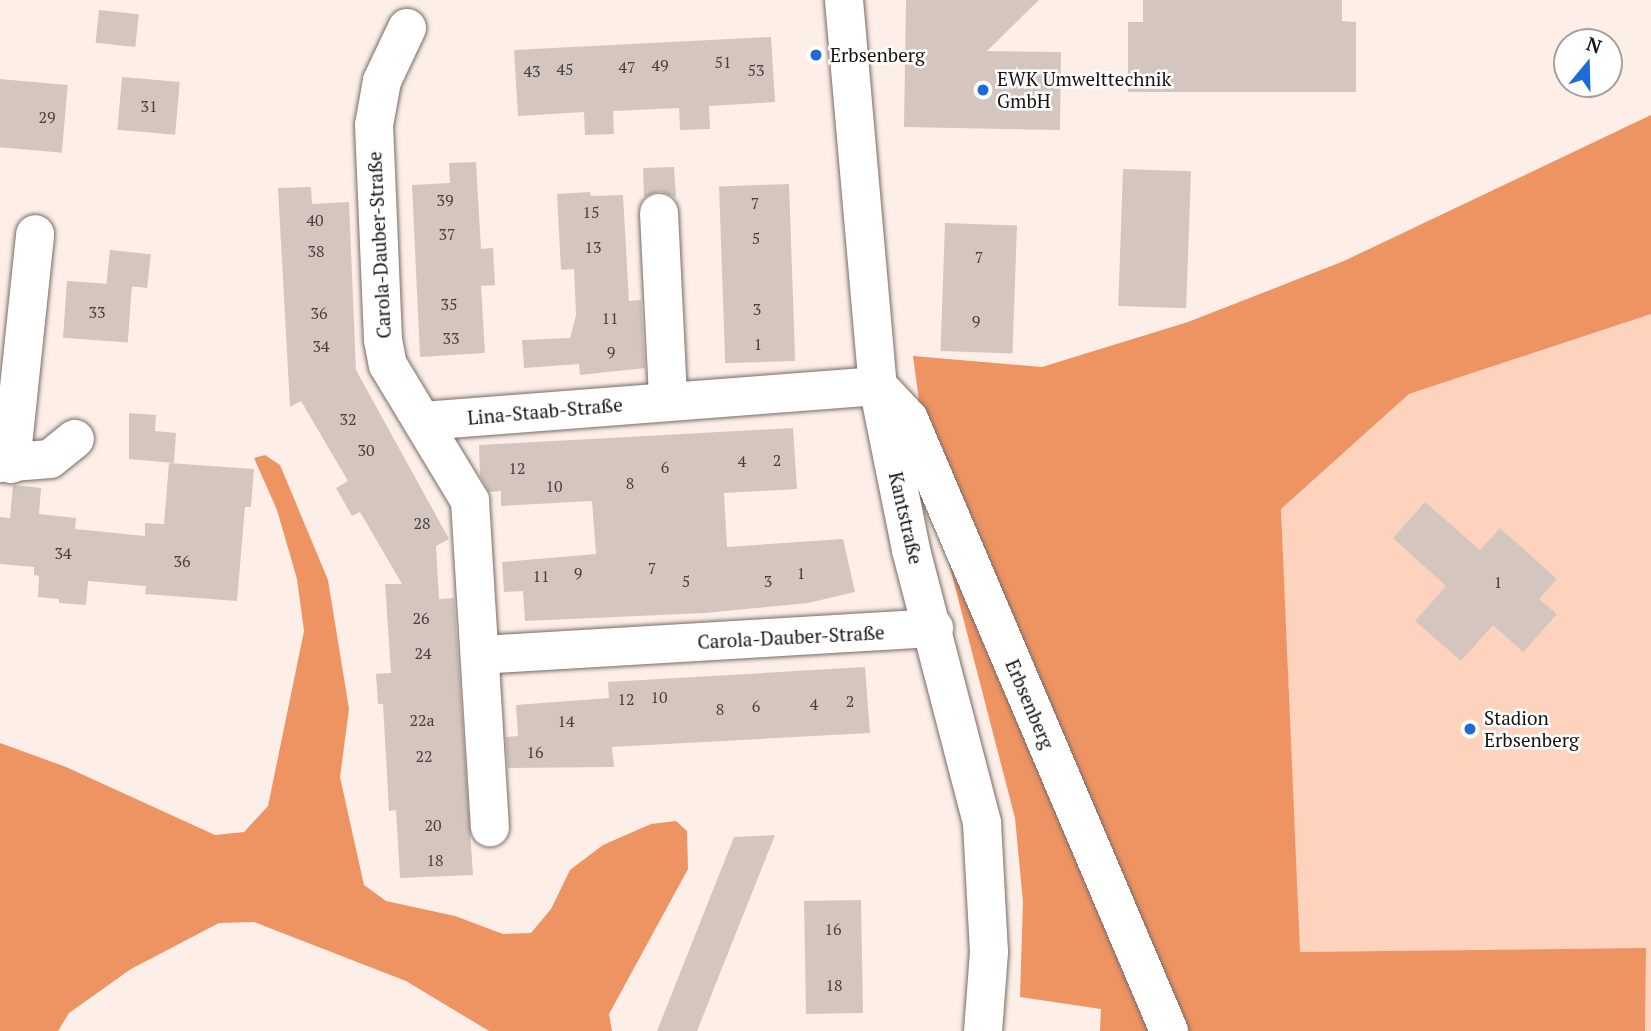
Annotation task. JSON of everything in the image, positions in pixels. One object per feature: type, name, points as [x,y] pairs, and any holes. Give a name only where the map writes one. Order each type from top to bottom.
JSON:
[{"type":"street","name":"Kantstraße","points":[[844,0],[878,386],[912,550],[982,823],[989,952],[982,1031]]},
{"type":"street","name":"Carola-Dauber-Straße","points":[[407,28],[382,81],[374,124],[373,169],[383,340],[388,365],[470,501],[490,827]]},
{"type":"street","points":[[659,213],[668,400]]},
{"type":"street","points":[[34,234],[6,463],[50,459],[75,439]]},
{"type":"street","name":"Lina-Staab-Straße","points":[[423,421],[668,400],[878,386]]},
{"type":"street","name":"Erbsenberg","points":[[878,386],[909,419],[1169,1031]]},
{"type":"street","name":"Carola-Dauber-Straße","points":[[480,655],[934,628]]},
{"type":"shaded area","points":[[1651,115],[1651,314],[1409,394],[1281,509],[1300,952],[1646,948],[1645,1031],[1100,1031],[1101,1009],[1020,997],[1023,902],[1015,818],[932,498],[913,356],[1042,367],[1188,322],[1344,261]]},
{"type":"shaded area","name":"Stadion Erbsenberg","points":[[1651,314],[1651,1031],[1645,1031],[1646,949],[1299,952],[1281,509],[1409,394]]},
{"type":"shaded area","points":[[265,455],[280,465],[328,580],[349,709],[340,777],[364,885],[386,901],[455,916],[503,934],[531,933],[551,909],[570,870],[603,845],[651,824],[676,821],[687,831],[688,869],[609,1014],[612,1031],[489,1031],[406,981],[254,922],[219,923],[131,969],[69,1013],[58,1031],[0,1031],[0,743],[66,767],[215,835],[244,832],[268,806],[304,631],[297,579],[277,510],[254,458]]},
{"type":"building","name":"EWK Umwelttechnik GmbH","points":[[906,0],[1039,0],[987,51],[1061,52],[1060,130],[904,127]]},
{"type":"building","points":[[1143,0],[1342,0],[1342,21],[1356,22],[1356,92],[1128,92],[1128,22],[1143,22]]},
{"type":"building","points":[[99,10],[139,14],[135,47],[96,43]]},
{"type":"building","points":[[771,37],[775,102],[709,106],[710,129],[680,130],[679,108],[613,111],[614,134],[585,135],[584,112],[518,116],[514,50]]},
{"type":"building","points":[[122,77],[180,82],[175,135],[117,130]]},
{"type":"building","points":[[0,79],[68,85],[62,153],[0,147]]},
{"type":"building","points":[[476,162],[481,249],[493,248],[495,285],[481,286],[485,353],[420,357],[412,185],[450,183],[449,163]]},
{"type":"building","points":[[674,167],[676,197],[659,191],[644,197],[643,168]]},
{"type":"building","points":[[1123,169],[1191,171],[1186,308],[1118,306]]},
{"type":"building","points":[[789,184],[795,361],[725,363],[719,186]]},
{"type":"building","points":[[311,187],[312,204],[349,202],[356,370],[449,539],[436,546],[439,599],[454,598],[473,875],[400,878],[396,810],[389,811],[383,704],[378,704],[376,674],[391,673],[385,584],[402,584],[360,512],[352,516],[336,488],[348,481],[301,401],[290,407],[278,188]]},
{"type":"building","points":[[590,192],[591,196],[623,195],[629,301],[641,300],[645,368],[580,375],[579,364],[524,368],[522,340],[570,338],[576,315],[574,269],[561,270],[557,194]]},
{"type":"building","points":[[945,223],[1017,226],[1012,353],[941,351]]},
{"type":"building","points":[[110,250],[151,254],[147,288],[106,284]]},
{"type":"building","points":[[67,281],[132,286],[128,342],[63,338]]},
{"type":"building","points":[[129,413],[156,415],[155,431],[176,433],[174,463],[129,459]]},
{"type":"building","points":[[793,428],[797,489],[724,493],[727,547],[843,539],[855,592],[808,603],[705,613],[525,621],[523,591],[504,592],[502,562],[596,554],[592,501],[501,506],[501,491],[489,492],[480,475],[479,445]]},
{"type":"building","points":[[169,463],[254,469],[251,507],[245,507],[237,601],[145,594],[146,586],[88,581],[86,605],[59,603],[59,599],[38,597],[39,576],[34,575],[34,567],[0,564],[0,517],[10,518],[13,485],[41,488],[39,514],[76,518],[75,529],[145,536],[145,523],[164,524]]},
{"type":"building","points":[[1425,502],[1480,550],[1500,528],[1557,579],[1539,599],[1557,614],[1523,652],[1493,625],[1461,661],[1415,621],[1446,586],[1393,538]]},
{"type":"building","points":[[865,667],[870,733],[612,747],[614,767],[508,768],[506,737],[518,736],[516,705],[609,698],[608,682]]},
{"type":"building","points":[[775,835],[697,1031],[657,1031],[734,837]]},
{"type":"building","points":[[861,900],[863,1013],[806,1014],[804,901]]},
{"type":"place","name":"Erbsenberg","points":[[816,55]]},
{"type":"place","name":"EWK Umwelttechnik GmbH","points":[[983,90]]},
{"type":"place","name":"Stadion Erbsenberg","points":[[1470,729]]}]
